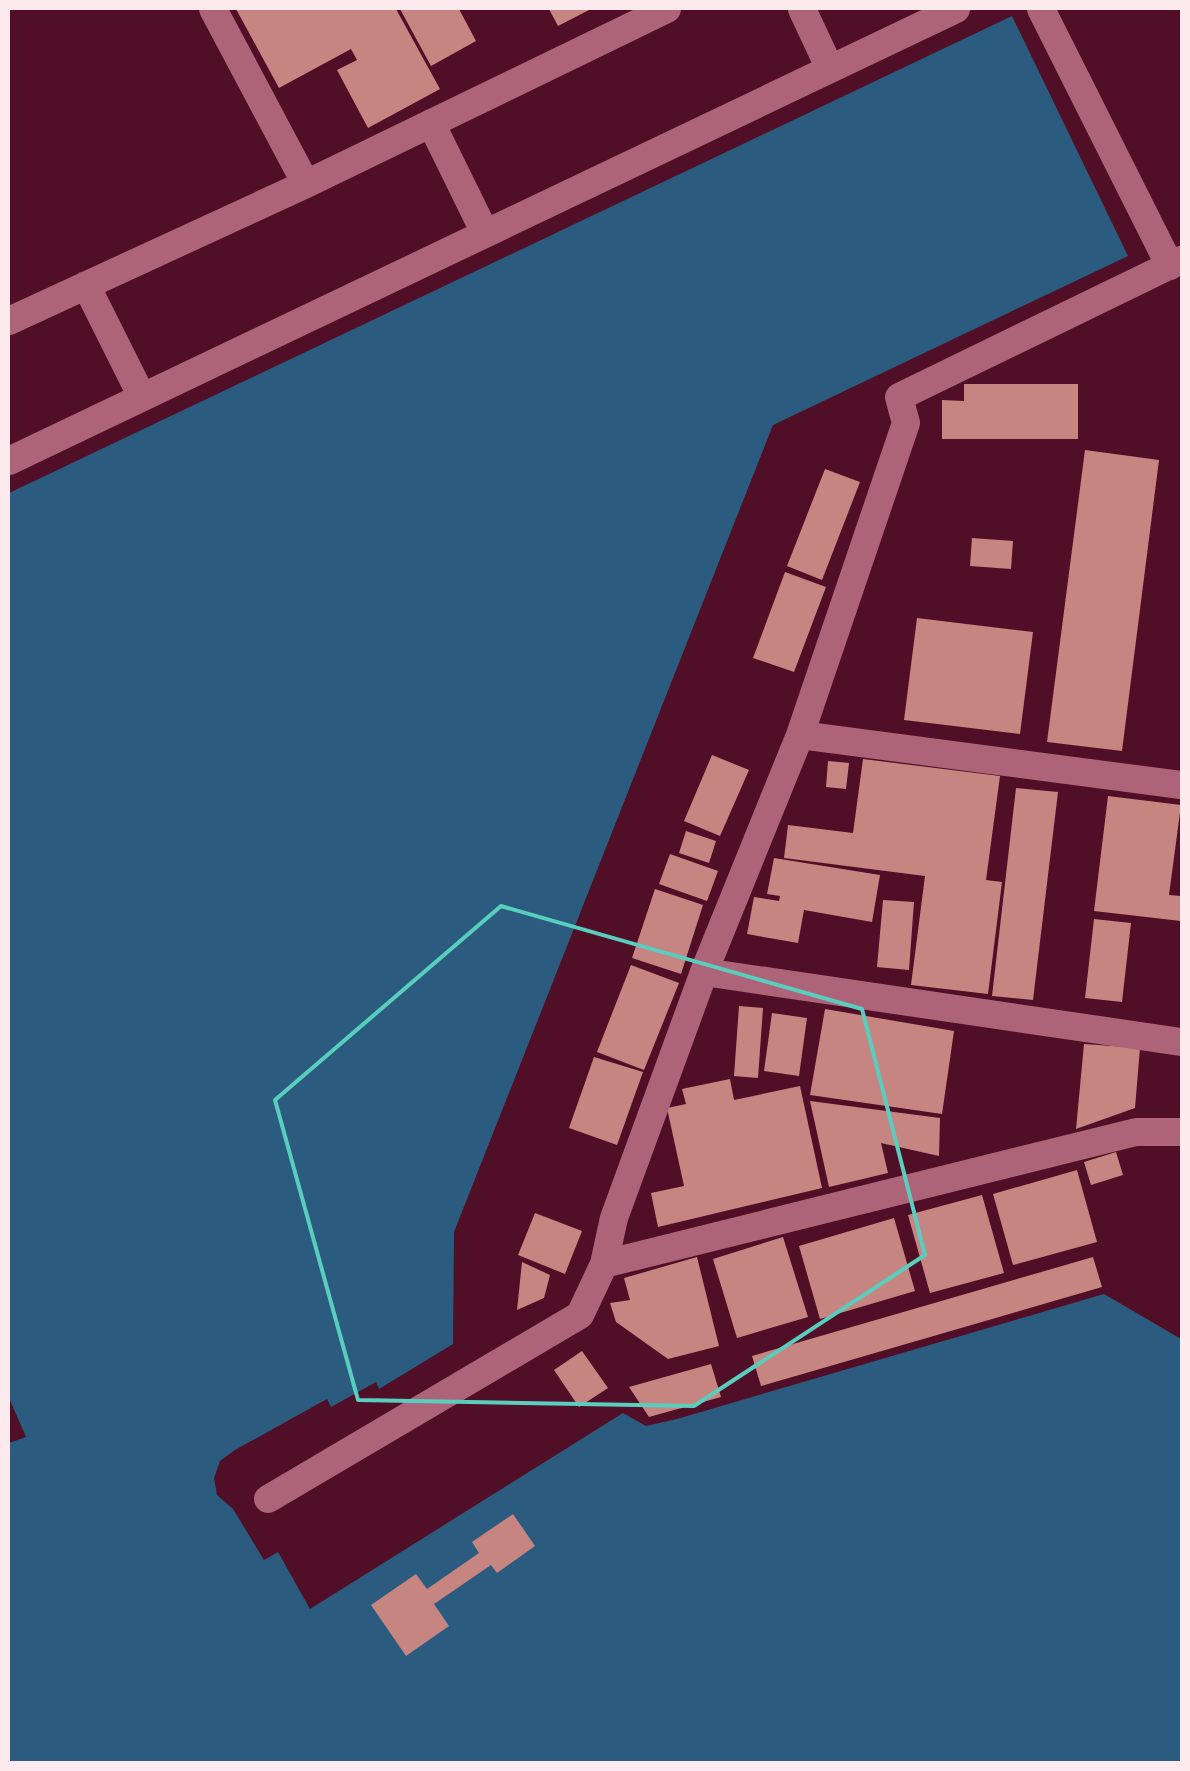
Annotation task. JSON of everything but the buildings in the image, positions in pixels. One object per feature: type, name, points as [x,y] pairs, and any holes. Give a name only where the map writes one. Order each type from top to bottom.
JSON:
[{"type":"street","points":[[214,9],[306,184]]},
{"type":"street","points":[[9,321],[306,184],[667,9]]},
{"type":"street","points":[[802,9],[830,69]]},
{"type":"street","points":[[9,461],[956,9]]},
{"type":"street","points":[[268,1499],[580,1315],[604,1264],[614,1218],[704,972],[800,736],[906,423],[899,398],[1176,263],[1041,9]]},
{"type":"street","points":[[431,123],[485,233]]},
{"type":"street","points":[[86,285],[142,397]]},
{"type":"street","points":[[800,736],[1181,785]]},
{"type":"street","points":[[704,972],[1181,1042]]},
{"type":"street","points":[[604,1264],[1136,1132],[1181,1132]]},
{"type":"highlighted area","points":[[501,906],[862,1009],[925,1255],[694,1406],[358,1400],[275,1100]]},
{"type":"water","points":[[1012,16],[1128,256],[773,425],[454,1232],[453,1344],[379,1389],[376,1382],[331,1407],[327,1399],[235,1450],[220,1461],[214,1478],[217,1495],[233,1509],[264,1560],[278,1552],[310,1609],[623,1413],[646,1426],[677,1419],[1104,1294],[1181,1339],[1181,1762],[9,1762],[9,493]]},
{"type":"pier","points":[[9,1398],[26,1437],[9,1443]]}]
